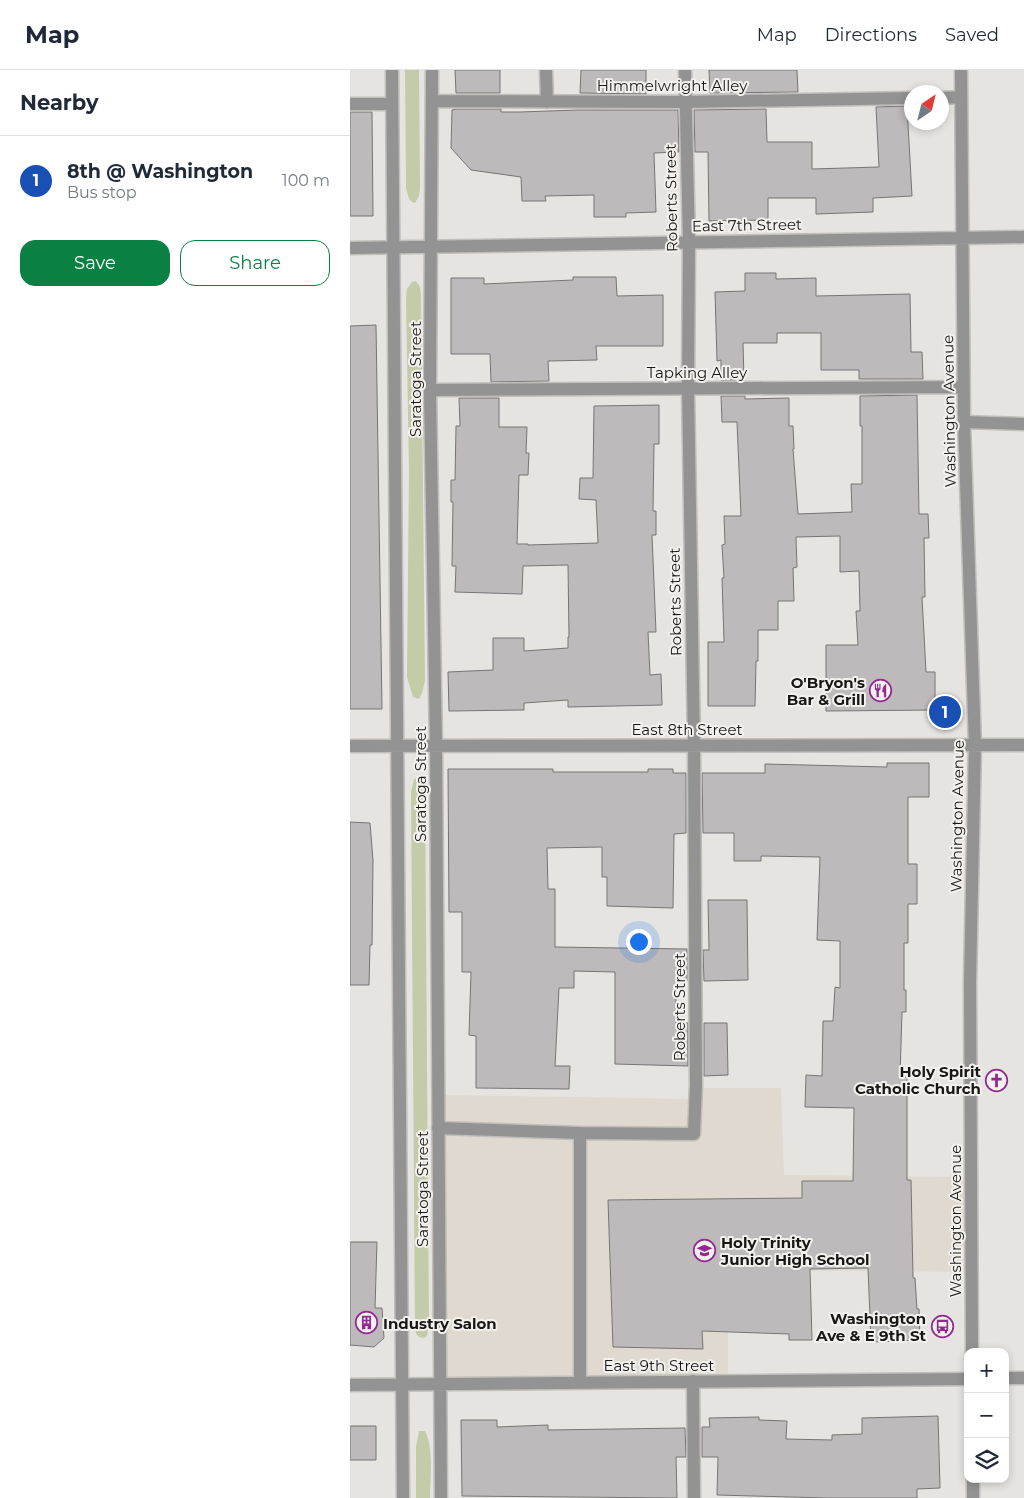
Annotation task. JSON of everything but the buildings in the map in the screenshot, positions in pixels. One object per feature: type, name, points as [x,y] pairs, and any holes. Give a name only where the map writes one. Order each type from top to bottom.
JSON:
[{"type":"street","name":"Saratoga Street","points":[[392,70],[403,1498]]},
{"type":"street","name":"Saratoga Street","points":[[432,70],[430,390],[436,746],[441,1498]]},
{"type":"street","points":[[546,70],[547,102]]},
{"type":"street","name":"Roberts Street","points":[[580,1134],[694,1134],[696,1084],[694,745],[685,70]]},
{"type":"street","name":"Washington Avenue","points":[[961,70],[964,422],[975,745],[970,982],[972,1348]]},
{"type":"street","points":[[949,98],[961,97]]},
{"type":"street","name":"Himmelwright Alley","points":[[433,101],[685,102],[904,98]]},
{"type":"street","points":[[350,104],[392,104]]},
{"type":"street","name":"East 7th Street","points":[[350,248],[1024,237]]},
{"type":"street","name":"Tapking Alley","points":[[430,390],[964,387]]},
{"type":"street","points":[[964,422],[1024,424]]},
{"type":"street","name":"East 8th Street","points":[[350,746],[1024,745]]},
{"type":"street","points":[[438,1128],[580,1134],[580,1382]]},
{"type":"street","points":[[1009,1378],[1024,1378]]},
{"type":"street","name":"East 9th Street","points":[[350,1385],[964,1379]]},
{"type":"street","points":[[693,1381],[694,1498]]},
{"type":"street","points":[[973,1483],[973,1498]]},
{"type":"shaded area","name":"Holy Trinity Junior High School","points":[[695,1088],[781,1088],[784,1175],[971,1177],[972,1272],[728,1270],[728,1381],[440,1384],[438,1095],[696,1099]]},
{"type":"green space","points":[[405,70],[419,70],[420,187],[419,196],[415,203],[409,199],[406,188]]},
{"type":"green space","points":[[416,281],[420,287],[421,295],[425,681],[419,699],[413,697],[407,677],[409,471],[406,299],[407,289],[412,282]]},
{"type":"green space","points":[[417,778],[424,786],[425,794],[429,1326],[427,1336],[424,1338],[417,1335],[415,1331],[411,792],[414,779]]},
{"type":"green space","points":[[419,1431],[425,1431],[430,1446],[430,1498],[416,1498],[416,1447]]},
{"type":"place","name":"O'Bryon's Bar & Grill","points":[[881,691]]},
{"type":"place","name":"8th @ Washington","points":[[945,712]]},
{"type":"place","name":"Holy Spirit Catholic Church","points":[[997,1080]]},
{"type":"place","name":"Holy Trinity Junior High School","points":[[705,1251]]},
{"type":"place","name":"Industry Salon","points":[[367,1323]]},
{"type":"place","name":"Washington Ave & E 9th St","points":[[942,1327]]}]
